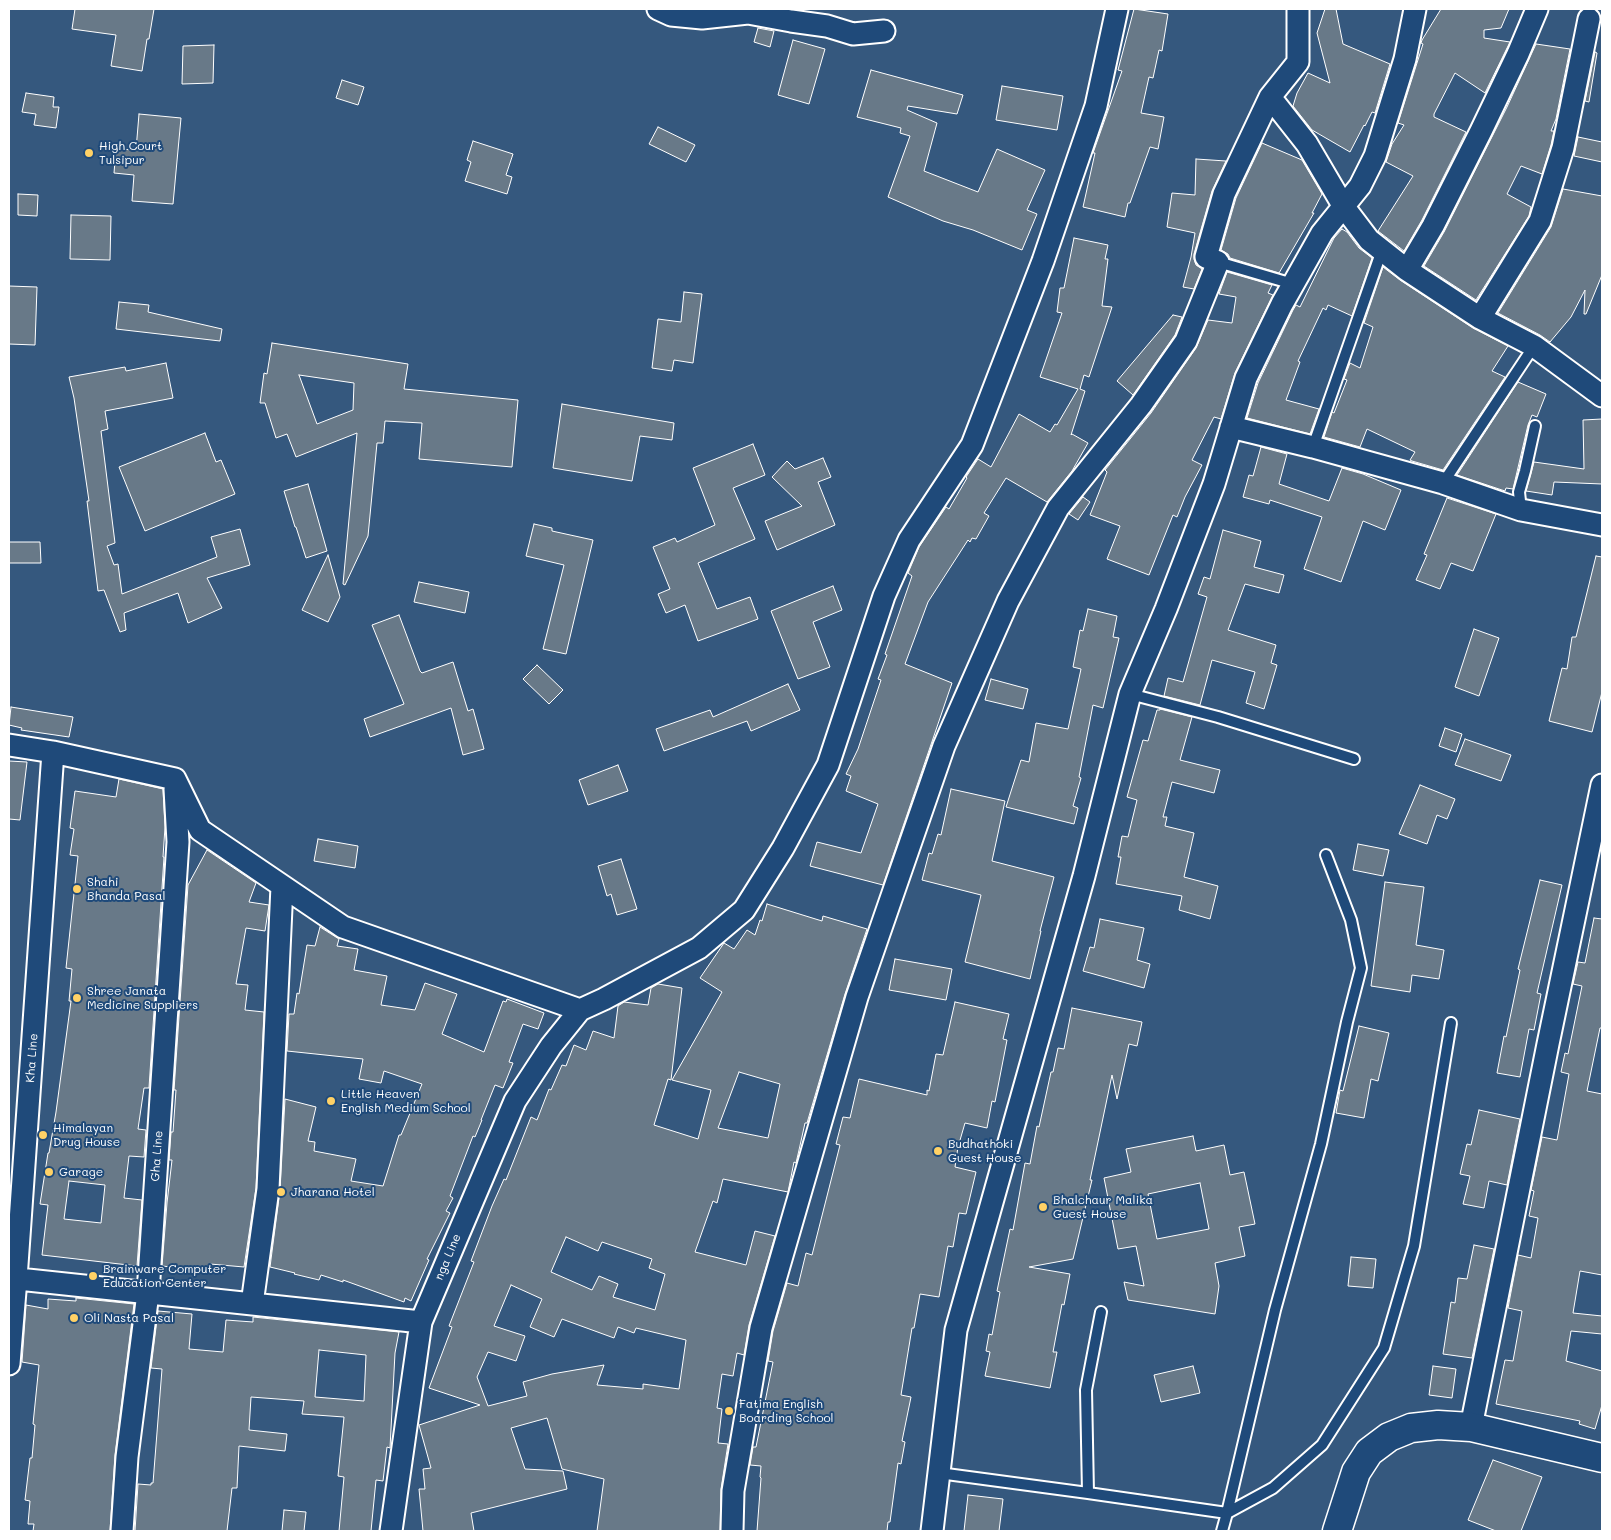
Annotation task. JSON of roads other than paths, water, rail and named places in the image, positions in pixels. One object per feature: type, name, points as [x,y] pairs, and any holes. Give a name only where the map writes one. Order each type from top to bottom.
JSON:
[{"type":"main road","points":[[1337,1531],[1356,1472],[1369,1452],[1389,1437],[1411,1428],[1438,1425],[1471,1428],[1602,1458]]},
{"type":"street","points":[[658,9],[671,16],[702,18],[748,13],[791,22],[827,26],[853,34],[884,31]]},
{"type":"street","points":[[9,745],[53,752],[175,779],[200,830],[343,927],[580,1010],[604,1000],[699,948],[744,910],[783,848],[828,765],[884,596],[909,540],[972,444],[1043,261],[1096,106],[1117,9]]},
{"type":"street","points":[[732,1531],[733,1491],[761,1328],[857,997],[944,746],[1008,601],[1058,508],[1141,405],[1186,341],[1218,262],[1206,257],[1224,194],[1270,97],[1298,62],[1298,9]]},
{"type":"street","points":[[932,1531],[956,1330],[1084,876],[1130,694],[1166,609],[1214,484],[1246,378],[1293,284],[1322,233],[1360,186],[1375,156],[1405,60],[1415,9]]},
{"type":"street","points":[[1407,270],[1433,226],[1477,140],[1537,9]]},
{"type":"street","points":[[1480,318],[1540,221],[1563,148],[1587,14]]},
{"type":"street","points":[[1587,14],[1602,42]]},
{"type":"street","points":[[1270,97],[1307,144],[1344,207],[1369,240],[1407,270],[1480,318],[1534,346],[1602,396]]},
{"type":"street","points":[[1231,427],[1314,447],[1443,483],[1520,510],[1602,525]]},
{"type":"street","name":"Kha Line","points":[[9,1364],[12,1279],[53,752]]},
{"type":"street","name":"Gha Line","points":[[122,1531],[127,1456],[148,1293],[178,842],[175,779]]},
{"type":"street","points":[[1471,1428],[1602,785]]},
{"type":"street","points":[[252,1304],[268,1189],[282,886]]},
{"type":"street","name":"nga Line","points":[[391,1531],[421,1322],[515,1101],[551,1046],[580,1010]]},
{"type":"street","points":[[12,1279],[421,1322]]},
{"type":"lane","points":[[1314,447],[1382,250]]},
{"type":"lane","points":[[1218,262],[1293,284]]},
{"type":"lane","points":[[1443,483],[1534,346]]},
{"type":"lane","points":[[1520,510],[1519,492],[1535,426]]},
{"type":"lane","points":[[1130,694],[1218,717],[1354,759]]},
{"type":"lane","points":[[1222,1531],[1274,1310],[1321,1144],[1347,1022],[1361,968],[1351,920],[1326,855]]},
{"type":"lane","points":[[939,1473],[1227,1513],[1273,1488],[1322,1445],[1384,1348],[1414,1246],[1451,1023]]},
{"type":"lane","points":[[1088,1493],[1086,1390],[1102,1312]]},
{"type":"place","name":"High Court Tulsipur","points":[[89,153]]},
{"type":"place","name":"Shahi Bhanda Pasal","points":[[77,889]]},
{"type":"place","name":"Shree Janata Medicine Suppliers","points":[[77,998]]},
{"type":"place","name":"Little Heaven English Medium School","points":[[331,1101]]},
{"type":"place","name":"Himalayan Drug House","points":[[43,1135]]},
{"type":"place","name":"Budhathoki Guest House","points":[[938,1151]]},
{"type":"place","name":"Garage","points":[[49,1172]]},
{"type":"place","name":"Jharana Hotel","points":[[281,1192]]},
{"type":"place","name":"Bhalchaur Malika Guest House","points":[[1043,1207]]},
{"type":"place","name":"Brainware Computer Education Center","points":[[93,1276]]},
{"type":"place","name":"Oli Nasta Pasal","points":[[74,1318]]},
{"type":"place","name":"Fatima English Boarding School","points":[[729,1411]]}]
